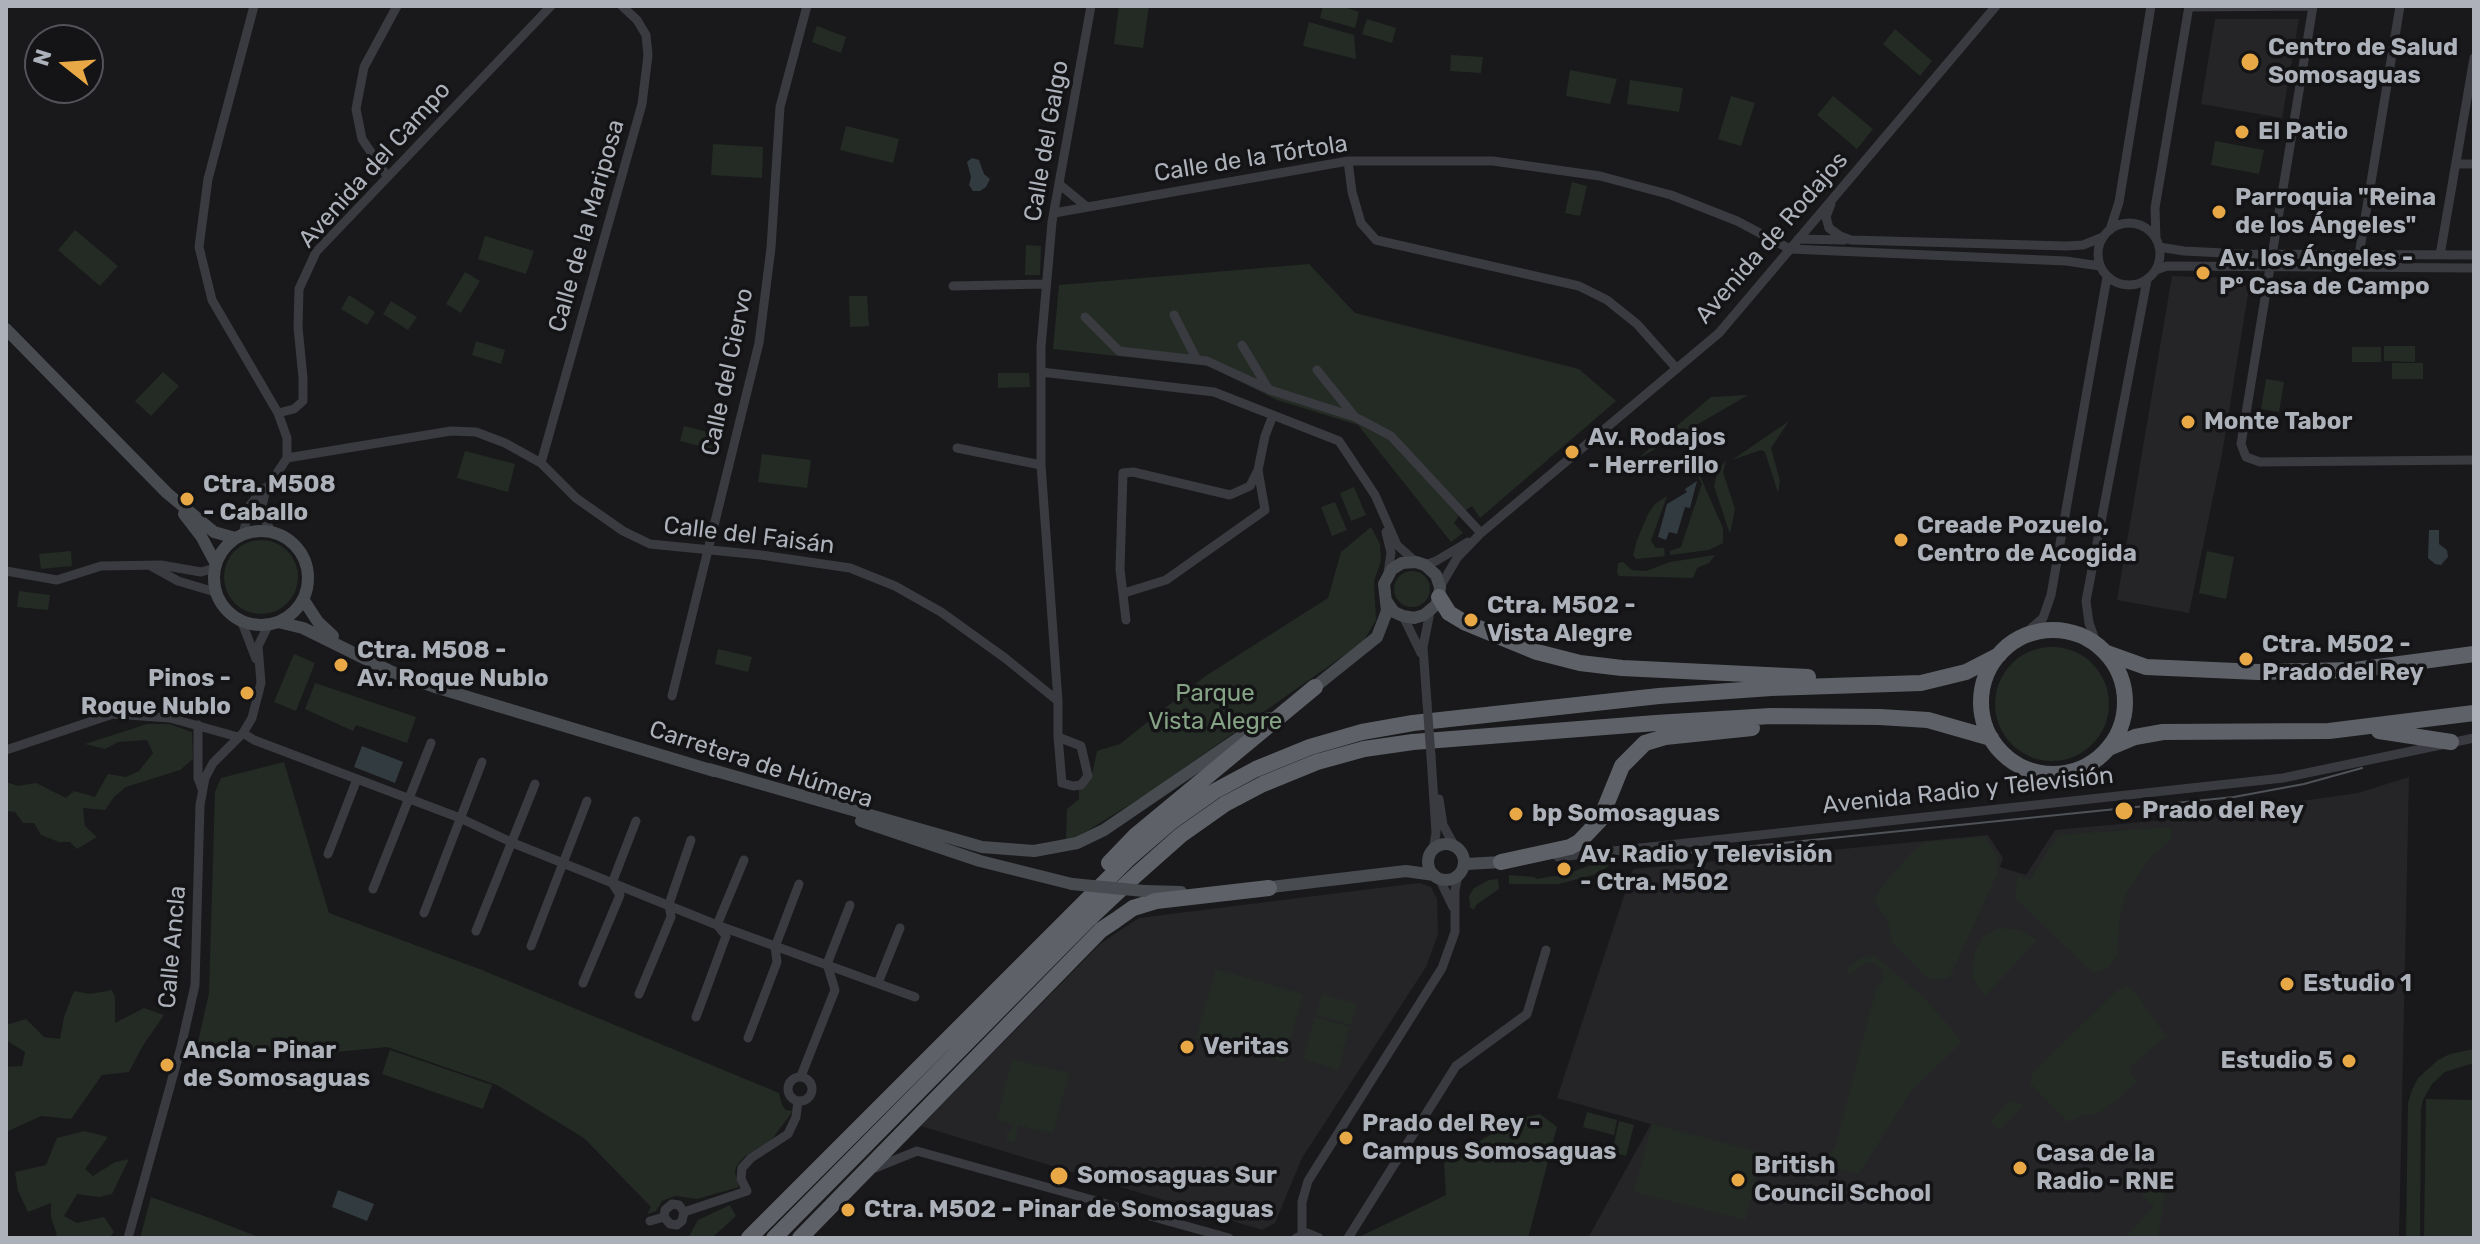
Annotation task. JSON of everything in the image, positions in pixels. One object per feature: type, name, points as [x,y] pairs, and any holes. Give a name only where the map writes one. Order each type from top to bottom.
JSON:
[{"type":"highway","points":[[1436,598],[1449,613],[1464,622],[1537,652],[1580,663],[1893,684]]},
{"type":"highway","points":[[749,1238],[1117,870],[1171,822],[1215,791],[1256,769],[1310,747],[1362,732],[1484,713],[1771,688],[1939,681],[1966,672],[1999,655],[2020,638],[2049,630],[2075,633],[2101,649],[2146,667],[2258,672],[2355,670],[2474,654]]},
{"type":"highway","points":[[2101,649],[2121,678],[2125,700],[2121,727],[2109,748]]},
{"type":"highway","points":[[1999,655],[1988,671],[1983,689],[1982,713],[1991,738],[2006,757],[2040,773],[2072,772],[2092,763],[2109,748],[2135,737],[2163,732],[2366,728],[2474,713]]},
{"type":"highway","points":[[989,998],[1053,920],[1135,836],[1315,687]]},
{"type":"highway","points":[[774,1238],[1137,874],[1181,835],[1225,804],[1263,784],[1364,749],[1413,742],[1771,716],[1928,720],[1991,738]]},
{"type":"highway","points":[[1501,862],[1570,847],[1579,842],[1600,820],[1629,757],[1645,743],[1880,717]]},
{"type":"highway","points":[[2366,728],[2451,742]]},
{"type":"highway","points":[[800,1238],[1101,930],[1133,908],[1156,901],[1269,888]]},
{"type":"main road","points":[[6,329],[167,493],[214,532],[239,536]]},
{"type":"main road","points":[[167,493],[201,536],[215,566]]},
{"type":"main road","points":[[274,623],[293,612],[303,599],[308,581],[307,567],[294,543],[271,531],[255,530],[239,536],[221,553],[215,566],[215,592],[230,613],[254,624],[274,623],[303,628],[369,661]]},
{"type":"main road","points":[[709,769],[982,847],[1015,851],[1044,850],[1077,843],[1104,830],[1315,687],[1374,642],[1384,625],[1387,602],[1384,589],[1388,574],[1402,563],[1421,563],[1436,575],[1436,598],[1419,617],[1394,612],[1387,602]]},
{"type":"main road","points":[[303,599],[326,632],[369,661]]},
{"type":"main road","name":"Carretera de Húmera","points":[[369,661],[438,688],[709,769],[980,861],[1072,884],[1144,891],[1269,888]]},
{"type":"main road","points":[[1269,888],[1389,872],[1414,871],[1436,877],[1449,879],[1460,871],[1463,854],[1454,845],[1443,844],[1433,850],[1429,864],[1436,877]]},
{"type":"main road","name":"Avenida Radio y Televisión","points":[[1460,871],[1467,864],[1501,862]]},
{"type":"street","points":[[254,6],[208,179],[199,247],[212,300],[278,413],[287,438],[287,458],[266,490],[262,512],[271,531]]},
{"type":"street","points":[[387,176],[362,139],[356,109],[364,67],[397,6]]},
{"type":"street","name":"Avenida del Campo","points":[[278,413],[294,409],[303,401],[299,289],[316,252],[551,6]]},
{"type":"street","name":"Calle de la Mariposa","points":[[541,463],[642,104],[648,55],[646,35],[637,20],[622,6]]},
{"type":"street","name":"Calle del Ciervo","points":[[672,696],[759,343],[771,248],[780,107],[807,6]]},
{"type":"street","name":"Calle del Galgo","points":[[1058,737],[1081,746],[1088,776],[1081,785],[1062,783],[1058,737],[1058,701],[1041,465],[1041,372],[1045,284],[1054,213],[1091,6]]},
{"type":"street","points":[[2147,280],[2126,285],[2107,277],[2098,256],[2119,202],[2151,6]]},
{"type":"street","points":[[2101,649],[2089,623],[2086,601],[2147,280],[2156,270],[2160,254],[2155,208],[2189,7],[2312,6],[2243,422],[2241,444],[2246,457],[2260,462],[2474,460]]},
{"type":"street","points":[[2359,255],[2400,6]]},
{"type":"street","name":"Avenida de Rodajos","points":[[1433,850],[1436,833],[1422,657],[1424,634],[1450,567],[1481,533],[1719,333],[1990,8]]},
{"type":"street","points":[[2440,255],[2474,58]]},
{"type":"street","points":[[1348,161],[1352,192],[1361,223],[1376,240],[1579,286],[1607,300],[1637,324],[1677,369]]},
{"type":"street","name":"Calle de la Tórtola","points":[[1054,213],[1348,161],[1493,161],[1600,176],[1671,195],[1737,221],[1790,249]]},
{"type":"street","points":[[2456,164],[2474,164]]},
{"type":"street","points":[[1059,184],[1087,207]]},
{"type":"street","points":[[1833,197],[1826,217],[1829,228],[1851,240]]},
{"type":"street","points":[[1798,239],[2066,246],[2083,245],[2120,225],[2140,225],[2158,243],[2184,251],[2474,255]]},
{"type":"street","points":[[1790,249],[2081,262],[2100,266]]},
{"type":"street","points":[[2156,270],[2167,266],[2474,268]]},
{"type":"street","points":[[2020,638],[2043,618],[2051,595],[2107,277]]},
{"type":"street","points":[[953,286],[1045,284]]},
{"type":"street","points":[[1174,315],[1196,358]]},
{"type":"street","points":[[1085,317],[1119,351],[1207,361],[1270,390],[1355,417],[1391,436],[1481,533]]},
{"type":"street","points":[[1242,345],[1270,390]]},
{"type":"street","points":[[1317,370],[1355,417]]},
{"type":"street","points":[[1041,372],[1214,392],[1339,441],[1375,495],[1397,545],[1421,563]]},
{"type":"street","points":[[1126,620],[1120,569],[1123,473],[1133,472],[1230,495],[1250,486],[1258,470],[1273,415]]},
{"type":"street","name":"Calle del Faisán","points":[[287,458],[451,431],[476,432],[505,443],[541,463],[576,498],[623,531],[650,544],[850,568],[895,586],[941,612],[1058,701]]},
{"type":"street","points":[[957,448],[1041,465]]},
{"type":"street","points":[[1124,593],[1166,580],[1265,510],[1258,470]]},
{"type":"street","points":[[239,536],[250,505],[272,480]]},
{"type":"street","points":[[1375,495],[1391,553],[1388,574]]},
{"type":"street","name":"Avenida de Rodajos","points":[[1421,563],[1436,561],[1481,533]]},
{"type":"street","points":[[6,571],[57,580],[101,566],[148,565],[201,572],[215,566]]},
{"type":"street","points":[[148,565],[178,581],[215,592]]},
{"type":"street","name":"Avenida de Rodajos","points":[[1403,616],[1422,657]]},
{"type":"street","name":"Calle Ancla","points":[[241,620],[260,669]]},
{"type":"street","name":"Calle Ancla","points":[[128,1238],[195,985],[205,778],[213,763],[240,735],[258,702],[261,683],[258,646],[274,623]]},
{"type":"street","points":[[6,750],[113,714],[170,718],[240,735],[460,818],[513,843],[717,925],[915,997]]},
{"type":"street","points":[[198,725],[198,778],[203,793]]},
{"type":"street","name":"Avenida Radio y Televisión","points":[[1501,862],[2283,778],[2474,738]]},
{"type":"street","points":[[373,889],[431,743]]},
{"type":"street","name":"Avenida de Rodajos","points":[[1431,756],[1443,825],[1454,845]]},
{"type":"street","points":[[424,913],[482,762]]},
{"type":"street","points":[[328,854],[357,779]]},
{"type":"street","points":[[476,931],[535,784]]},
{"type":"street","points":[[531,946],[587,801]]},
{"type":"street","points":[[612,883],[636,821]]},
{"type":"street","points":[[639,994],[671,917],[669,904],[691,840]]},
{"type":"street","points":[[717,925],[744,860]]},
{"type":"street","points":[[1319,1238],[1313,1234],[1299,1236],[1302,1202],[1308,1181],[1442,968],[1455,932],[1455,890],[1460,871]]},
{"type":"street","points":[[1436,877],[1455,911]]},
{"type":"street","points":[[583,983],[620,895],[612,883]]},
{"type":"street","points":[[748,1038],[777,962],[775,947],[799,884]]},
{"type":"street","points":[[801,1076],[811,1084],[812,1093],[798,1101],[791,1097],[788,1086],[793,1079],[801,1076],[835,990],[827,964],[850,905]]},
{"type":"street","points":[[696,1017],[726,936],[717,925]]},
{"type":"street","points":[[878,983],[900,928]]},
{"type":"street","points":[[1348,1238],[1456,1066],[1527,1014],[1546,950]]},
{"type":"street","points":[[684,1212],[751,1192],[742,1182],[742,1168],[751,1158],[788,1134],[796,1117],[798,1101]]},
{"type":"street","points":[[864,1172],[917,1151],[1229,1238]]},
{"type":"street","points":[[672,1204],[678,1204],[684,1212],[684,1219],[677,1225],[670,1224],[664,1217],[666,1208],[672,1204]]},
{"type":"street","points":[[650,1221],[664,1217]]},
{"type":"shaded area","name":"Centro de Salud Somosaguas","points":[[2215,19],[2299,19],[2282,118],[2201,104]]},
{"type":"shaded area","points":[[972,158],[979,160],[984,174],[990,179],[980,191],[973,191],[969,185],[971,177],[967,162]]},
{"type":"shaded area","name":"Monte Tabor","points":[[2172,276],[2234,278],[2249,288],[2222,454],[2189,613],[2117,600]]},
{"type":"shaded area","points":[[1697,481],[1690,508],[1685,507],[1677,534],[1669,532],[1666,540],[1658,537],[1667,504],[1687,492],[1685,489]]},
{"type":"shaded area","points":[[2429,530],[2439,530],[2439,544],[2447,550],[2448,557],[2441,565],[2428,558]]},
{"type":"shaded area","points":[[362,746],[403,762],[395,783],[354,767]]},
{"type":"shaded area","points":[[2409,777],[2399,1238],[1588,1238],[1651,1124],[1557,1098],[1633,869],[1988,835],[2003,858],[2000,867],[2026,875],[2055,830],[2174,819],[2358,793]]},
{"type":"shaded area","name":"Veritas","points":[[1419,883],[1431,887],[1437,899],[1438,934],[1426,967],[1302,1158],[1275,1223],[1262,1230],[921,1126],[1101,943],[1139,918]]},
{"type":"shaded area","points":[[338,1190],[374,1204],[367,1221],[332,1207]]},
{"type":"green space","points":[[1119,6],[1149,6],[1143,48],[1114,44]]},
{"type":"green space","points":[[1323,6],[1341,6],[1359,12],[1355,28],[1320,18]]},
{"type":"green space","points":[[1367,19],[1396,28],[1392,43],[1362,34]]},
{"type":"green space","points":[[1309,22],[1354,35],[1356,59],[1303,46]]},
{"type":"green space","points":[[817,26],[846,37],[841,53],[812,42]]},
{"type":"green space","points":[[1895,29],[1932,61],[1920,76],[1883,44]]},
{"type":"green space","points":[[1451,55],[1483,57],[1481,73],[1450,71]]},
{"type":"green space","points":[[1570,70],[1617,79],[1610,104],[1566,96]]},
{"type":"green space","points":[[1630,80],[1683,88],[1679,112],[1627,104]]},
{"type":"green space","points":[[1731,96],[1755,103],[1741,146],[1718,139]]},
{"type":"green space","points":[[1833,96],[1873,129],[1857,149],[1817,115]]},
{"type":"green space","points":[[846,126],[899,139],[893,163],[840,150]]},
{"type":"green space","points":[[2215,141],[2264,150],[2259,174],[2211,165]]},
{"type":"green space","points":[[713,144],[763,147],[762,178],[711,175]]},
{"type":"green space","points":[[1572,182],[1587,186],[1580,216],[1565,213]]},
{"type":"green space","points":[[75,230],[118,266],[100,286],[58,250]]},
{"type":"green space","points":[[485,236],[534,251],[526,274],[478,259]]},
{"type":"green space","points":[[1026,245],[1041,246],[1040,275],[1025,275]]},
{"type":"green space","points":[[1309,264],[1355,313],[1579,369],[1616,401],[1480,518],[1472,506],[1461,513],[1454,523],[1463,533],[1451,542],[1358,425],[1277,400],[1209,366],[1053,349],[1059,285]]},
{"type":"green space","points":[[465,272],[480,281],[461,313],[446,304]]},
{"type":"green space","points":[[349,295],[375,312],[367,325],[341,309]]},
{"type":"green space","points":[[849,296],[867,296],[869,326],[850,327]]},
{"type":"green space","points":[[391,301],[417,317],[408,330],[383,314]]},
{"type":"green space","points":[[476,341],[505,350],[501,364],[472,355]]},
{"type":"green space","points":[[2384,346],[2415,346],[2415,362],[2384,361]]},
{"type":"green space","points":[[2352,347],[2381,347],[2381,362],[2352,362]]},
{"type":"green space","points":[[2392,363],[2423,363],[2423,379],[2392,379]]},
{"type":"green space","points":[[163,372],[179,386],[151,416],[135,401]]},
{"type":"green space","points":[[998,373],[1029,373],[1030,387],[998,388]]},
{"type":"green space","points":[[2266,379],[2284,382],[2279,412],[2261,409]]},
{"type":"green space","points":[[1748,395],[1719,412],[1636,460],[1711,397]]},
{"type":"green space","points":[[1789,421],[1771,448],[1780,481],[1778,493],[1765,452],[1761,450],[1732,460]]},
{"type":"green space","points":[[684,426],[715,434],[711,449],[680,441]]},
{"type":"green space","points":[[465,451],[515,464],[508,492],[457,478]]},
{"type":"green space","points":[[762,454],[811,460],[807,488],[758,482]]},
{"type":"green space","points":[[1726,460],[1723,472],[1735,509],[1730,534],[1714,486],[1718,470]]},
{"type":"green space","points":[[1700,476],[1723,528],[1723,543],[1709,550],[1670,555],[1670,551],[1681,547],[1702,484]]},
{"type":"green space","points":[[1354,487],[1366,515],[1351,521],[1340,493]]},
{"type":"green space","points":[[1667,496],[1651,541],[1656,548],[1664,548],[1665,556],[1636,559],[1633,555],[1637,540],[1648,514],[1655,504]]},
{"type":"green space","points":[[1335,502],[1347,530],[1332,536],[1321,507]]},
{"type":"green space","name":"Parque Vista Alegre","points":[[1371,527],[1380,544],[1381,561],[1374,581],[1376,620],[1363,642],[1150,792],[1071,841],[1066,841],[1067,809],[1079,799],[1079,790],[1091,779],[1097,751],[1120,744],[1204,677],[1328,598],[1341,552]]},
{"type":"green space","points":[[254,540],[268,540],[282,546],[292,556],[298,577],[292,598],[282,608],[268,614],[254,614],[240,608],[230,598],[224,584],[224,570],[230,556],[240,546]]},
{"type":"green space","points":[[71,551],[72,566],[41,569],[39,554]]},
{"type":"green space","points":[[2207,551],[2234,557],[2226,599],[2199,593]]},
{"type":"green space","points":[[1715,555],[1709,563],[1697,568],[1693,578],[1619,576],[1617,573],[1618,563],[1623,562],[1632,570],[1646,571],[1670,562]]},
{"type":"green space","points":[[1412,571],[1425,576],[1430,589],[1425,602],[1412,607],[1399,602],[1394,589],[1399,576]]},
{"type":"green space","points":[[19,591],[50,595],[48,610],[17,607]]},
{"type":"green space","points":[[2052,647],[2074,651],[2092,664],[2105,682],[2109,704],[2105,726],[2092,744],[2074,757],[2052,761],[2030,757],[2012,744],[1999,726],[1995,704],[1999,682],[2012,664],[2030,651]]},
{"type":"green space","points":[[718,649],[752,657],[748,672],[715,664]]},
{"type":"green space","points":[[294,654],[315,663],[296,711],[274,702]]},
{"type":"green space","points":[[315,683],[416,717],[407,743],[356,725],[353,731],[305,709]]},
{"type":"green space","points":[[147,724],[169,724],[192,732],[193,759],[180,770],[126,787],[105,810],[83,808],[85,826],[97,837],[77,849],[70,842],[59,842],[41,835],[34,823],[23,823],[15,812],[6,811],[6,782],[18,786],[36,783],[66,798],[74,791],[95,797],[108,774],[126,777],[139,771],[153,753],[147,740],[118,742],[105,749],[85,744]]},
{"type":"green space","points":[[284,762],[329,913],[482,970],[779,1093],[782,1105],[786,1110],[793,1111],[772,1139],[744,1157],[736,1167],[739,1187],[697,1199],[675,1196],[662,1201],[656,1211],[647,1214],[651,1207],[584,1138],[497,1085],[387,1047],[316,1054],[197,1046],[209,993],[215,792],[221,778]]},
{"type":"green space","points":[[2171,827],[2172,839],[2149,859],[2127,892],[2120,914],[2117,955],[2108,968],[2095,973],[2089,969],[2017,900],[2018,876],[2030,880],[2058,835]]},
{"type":"green space","points":[[1986,837],[1997,857],[1997,874],[1950,977],[1940,980],[1927,978],[1892,942],[1888,922],[1874,900],[1887,880],[1925,842]]},
{"type":"green space","points":[[1610,864],[1601,873],[1559,884],[1509,884],[1509,875],[1536,879],[1567,874],[1588,866]]},
{"type":"green space","points":[[1498,879],[1499,889],[1476,905],[1474,910],[1470,907],[1469,896],[1474,888]]},
{"type":"green space","points":[[2000,928],[2020,930],[2037,940],[1985,996],[1972,977],[1974,955],[1982,937]]},
{"type":"green space","points":[[1874,955],[1923,997],[1961,1043],[1911,1091],[1859,1174],[1820,1164],[1835,1148],[1877,985],[1884,976],[1882,969],[1872,963],[1864,964],[1850,974],[1846,969],[1861,958]]},
{"type":"green space","points":[[1216,969],[1303,994],[1284,1062],[1196,1038]]},
{"type":"green space","points":[[2131,988],[2138,996],[2166,1036],[2131,1066],[2130,1073],[2137,1082],[2119,1098],[2097,1114],[2082,1115],[2068,1122],[2030,1083],[2033,1072],[2118,990]]},
{"type":"green space","points":[[112,990],[115,1023],[144,1008],[164,1015],[129,1072],[102,1075],[71,1119],[41,1116],[6,1132],[6,1067],[22,1066],[25,1052],[6,1040],[6,1025],[26,1019],[44,1037],[60,1039],[74,991],[90,994]]},
{"type":"green space","points":[[1322,994],[1357,1004],[1351,1025],[1316,1015]]},
{"type":"green space","points":[[1315,1017],[1350,1027],[1344,1048],[1314,1040],[1344,1049],[1338,1070],[1303,1059]]},
{"type":"green space","points":[[2474,1049],[2474,1063],[2445,1072],[2432,1084],[2423,1100],[2420,1238],[2406,1238],[2408,1103],[2412,1090],[2418,1078],[2438,1060]]},
{"type":"green space","points":[[390,1050],[492,1085],[483,1109],[382,1074]]},
{"type":"green space","points":[[1012,1059],[1069,1073],[1053,1134],[1018,1125],[1015,1143],[1007,1141],[1006,1133],[1014,1125],[997,1120]]},
{"type":"green space","points":[[2426,1099],[2474,1100],[2474,1238],[2424,1237]]},
{"type":"green space","points":[[2013,1101],[2024,1105],[2000,1130],[1990,1122],[2005,1105]]},
{"type":"green space","points":[[1587,1112],[1617,1120],[1614,1135],[1583,1127]]},
{"type":"green space","points":[[1540,1114],[1557,1127],[1528,1238],[1357,1238],[1446,1195],[1444,1162],[1517,1119]]},
{"type":"green space","points":[[1619,1121],[1634,1125],[1626,1156],[1612,1152]]},
{"type":"green space","points":[[1652,1124],[1763,1153],[1745,1220],[1634,1192]]},
{"type":"green space","points":[[84,1131],[108,1137],[85,1169],[93,1176],[115,1162],[129,1159],[112,1194],[99,1197],[77,1194],[64,1216],[77,1223],[104,1217],[114,1232],[109,1238],[50,1238],[57,1235],[51,1217],[51,1203],[28,1212],[18,1191],[15,1172],[46,1165],[57,1138]]},
{"type":"green space","points":[[2161,1178],[2167,1181],[2158,1238],[2125,1238],[2154,1206],[2142,1195]]},
{"type":"green space","points":[[151,1197],[207,1217],[261,1238],[140,1238]]},
{"type":"green space","points":[[730,1205],[736,1216],[712,1238],[688,1238],[698,1220]]},
{"type":"tram line","points":[[1655,856],[2234,797],[2304,784],[2362,768]]},
{"type":"place","name":"Centro de Salud Somosaguas","points":[[2250,62]]},
{"type":"place","name":"El Patio","points":[[2242,132]]},
{"type":"place","name":"Parroquia \"Reina de los Ángeles\"","points":[[2219,212]]},
{"type":"place","name":"Av. los Ángeles - Pº Casa de Campo","points":[[2203,273]]},
{"type":"place","name":"Monte Tabor","points":[[2188,422]]},
{"type":"place","name":"Av. Rodajos - Herrerillo","points":[[1572,452]]},
{"type":"place","name":"Ctra. M508 - Caballo","points":[[187,499]]},
{"type":"place","name":"Creade Pozuelo, Centro de Acogida","points":[[1901,540]]},
{"type":"place","name":"Ctra. M502 - Vista Alegre","points":[[1471,620]]},
{"type":"place","name":"Ctra. M502 - Prado del Rey","points":[[2246,659]]},
{"type":"place","name":"Ctra. M508 - Av. Roque Nublo","points":[[341,665]]},
{"type":"place","name":"Pinos - Roque Nublo","points":[[247,693]]},
{"type":"place","name":"Prado del Rey","points":[[2124,811]]},
{"type":"place","name":"bp Somosaguas","points":[[1516,814]]},
{"type":"place","name":"Av. Radio y Televisión - Ctra. M502","points":[[1564,869]]},
{"type":"place","name":"Estudio 1","points":[[2287,984]]},
{"type":"place","name":"Veritas","points":[[1187,1047]]},
{"type":"place","name":"Estudio 5","points":[[2349,1061]]},
{"type":"place","name":"Ancla - Pinar de Somosaguas","points":[[167,1065]]},
{"type":"place","name":"Prado del Rey - Campus Somosaguas","points":[[1346,1138]]},
{"type":"place","name":"Casa de la Radio - RNE","points":[[2020,1168]]},
{"type":"place","name":"Somosaguas Sur","points":[[1059,1176]]},
{"type":"place","name":"British Council School","points":[[1738,1180]]},
{"type":"place","name":"Ctra. M502 - Pinar de Somosaguas","points":[[848,1210]]}]
